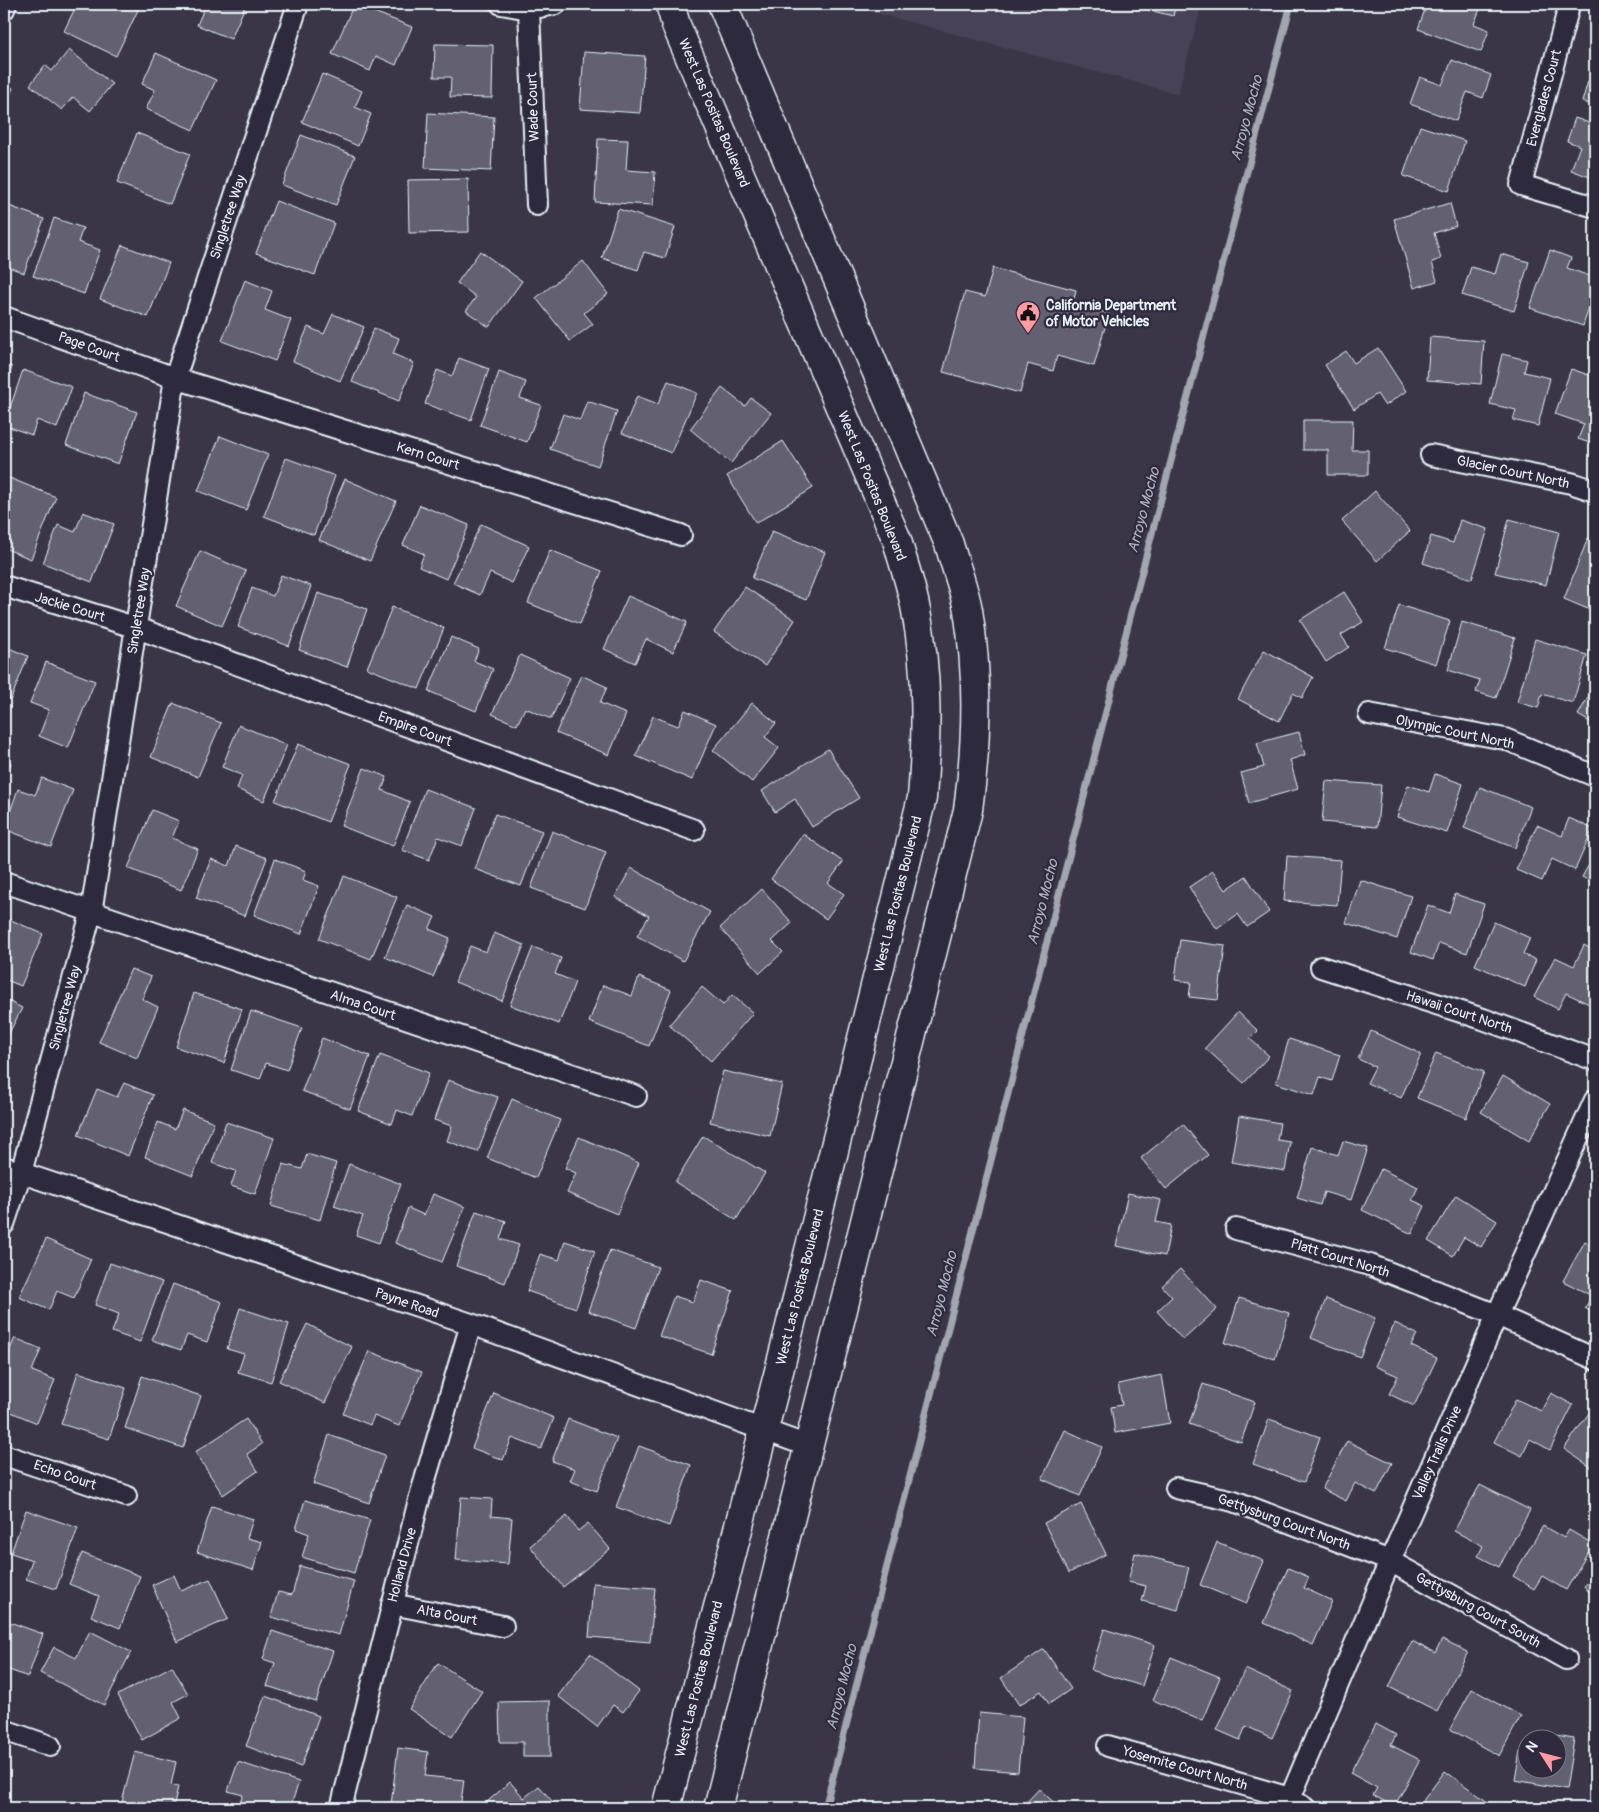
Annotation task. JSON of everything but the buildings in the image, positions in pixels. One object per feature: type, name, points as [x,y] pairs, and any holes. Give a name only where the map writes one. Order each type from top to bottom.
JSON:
[{"type":"main road","name":"West Las Positas Boulevard","points":[[666,1808],[922,798],[927,742],[925,672],[916,609],[897,540],[676,25],[670,4]]},
{"type":"main road","points":[[718,1808],[968,810],[976,750],[975,681],[968,609],[949,544],[722,4]]},
{"type":"street","points":[[4,9],[6,4]]},
{"type":"street","name":"Singletree Way","points":[[4,1224],[12,1170],[91,913],[175,378],[298,4]]},
{"type":"street","points":[[501,4],[529,9],[556,4]]},
{"type":"street","name":"Wade Court","points":[[529,9],[537,205]]},
{"type":"street","name":"Everglades Court","points":[[1568,10],[1521,185],[1595,207]]},
{"type":"street","name":"Page Court","points":[[4,317],[175,378]]},
{"type":"street","name":"Kern Court","points":[[175,378],[681,535]]},
{"type":"street","name":"Glacier Court North","points":[[1431,455],[1571,483],[1595,491]]},
{"type":"street","name":"Jackie Court","points":[[4,586],[137,628]]},
{"type":"street","name":"Empire Court","points":[[137,628],[694,830]]},
{"type":"street","name":"Olympic Court North","points":[[1369,714],[1504,739],[1595,776]]},
{"type":"street","name":"Alma Court","points":[[4,882],[636,1096]]},
{"type":"street","name":"Hawaii Court North","points":[[1321,967],[1483,1019],[1595,1060]]},
{"type":"street","name":"Valley Trails Drive","points":[[1294,1805],[1390,1560],[1497,1315],[1595,1100]]},
{"type":"street","name":"Payne Road","points":[[12,1170],[471,1324],[808,1446]]},
{"type":"street","name":"Platt Court North","points":[[1236,1229],[1370,1265],[1497,1315],[1595,1359]]},
{"type":"street","name":"Holland Drive","points":[[341,1808],[392,1604],[471,1324]]},
{"type":"street","name":"Echo Court","points":[[4,1455],[126,1496]]},
{"type":"street","name":"Gettysburg Court North","points":[[1176,1488],[1234,1501],[1390,1560]]},
{"type":"street","name":"Gettysburg Court South","points":[[1390,1560],[1566,1660]]},
{"type":"street","name":"Alta Court","points":[[392,1604],[503,1626]]},
{"type":"street","points":[[4,1730],[50,1746]]},
{"type":"street","name":"Yosemite Court North","points":[[1108,1746],[1294,1805]]},
{"type":"shaded area","points":[[843,4],[1202,4],[1178,94]]},
{"type":"waterway","name":"Arroyo Mocho","points":[[825,1808],[1135,598],[1291,4]]},
{"type":"place","name":"California Department of Motor Vehicles","points":[[1028,334]]}]
